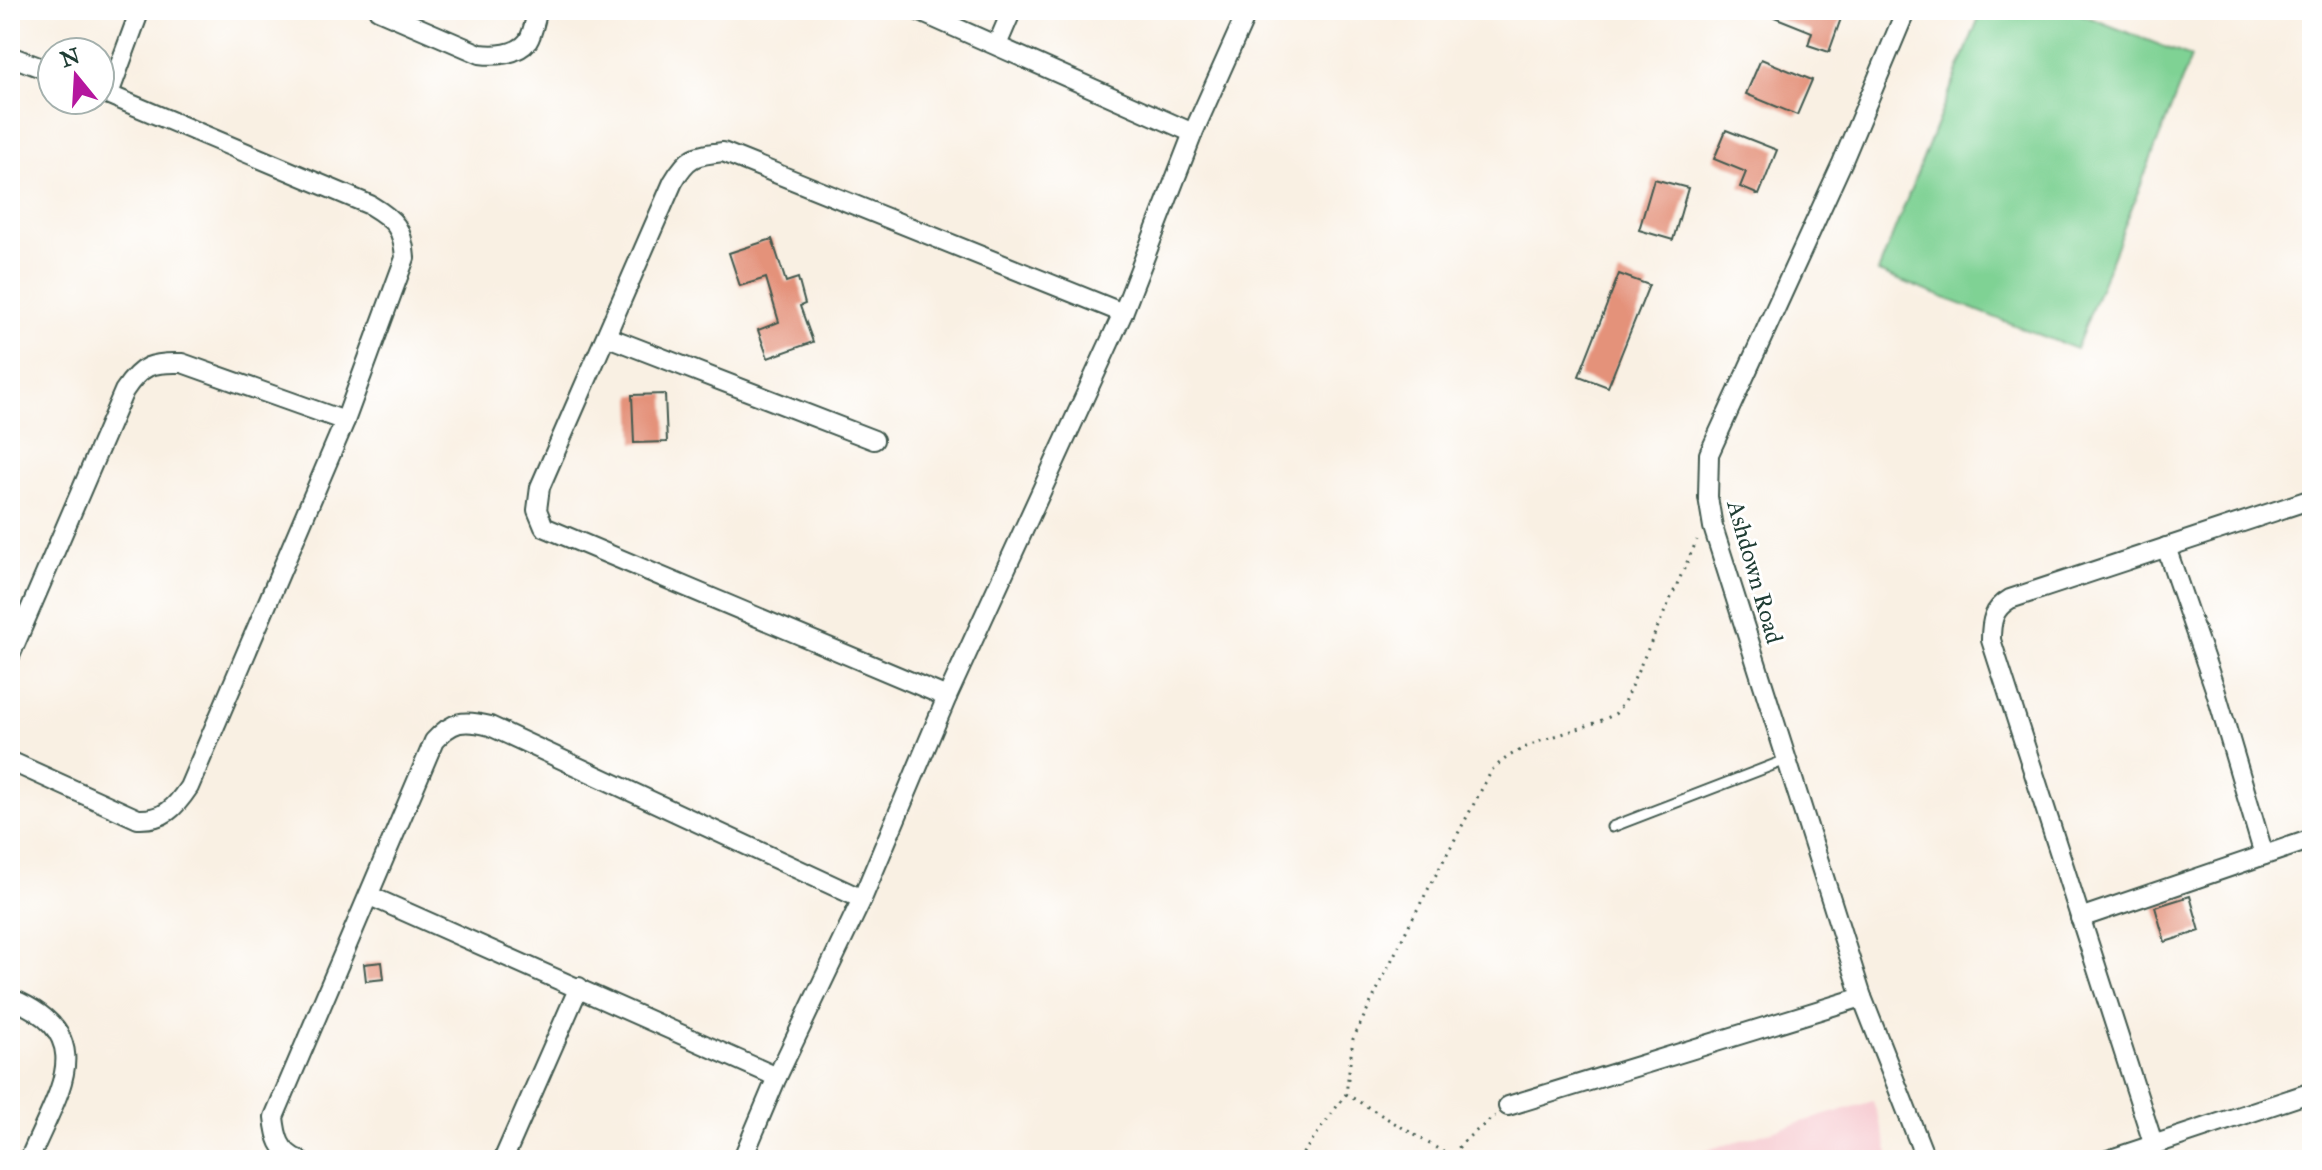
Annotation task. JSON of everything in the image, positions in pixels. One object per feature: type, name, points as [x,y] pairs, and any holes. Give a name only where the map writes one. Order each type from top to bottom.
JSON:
[{"type":"street","points":[[116,65],[140,10]]},
{"type":"street","points":[[378,10],[480,54],[494,56],[514,51],[528,41],[538,10]]},
{"type":"street","points":[[916,10],[1193,133]]},
{"type":"street","points":[[997,45],[1012,10]]},
{"type":"street","points":[[742,1160],[777,1077],[862,899],[947,697],[1123,313],[1193,133],[1248,10]]},
{"type":"street","name":"Ashdown Road","points":[[1906,10],[1842,163],[1709,454],[1708,497],[1713,527],[1862,997],[1926,1160]]},
{"type":"street","points":[[10,56],[36,66]]},
{"type":"street","points":[[10,761],[138,819],[156,820],[175,808],[189,787],[345,421],[405,258],[404,238],[391,218],[370,205],[116,98]]},
{"type":"street","points":[[947,697],[544,527],[537,510],[540,487],[673,182],[684,163],[700,154],[723,152],[1123,313]]},
{"type":"street","points":[[608,337],[874,440]]},
{"type":"street","points":[[10,656],[124,391],[137,371],[159,362],[182,363],[345,421]]},
{"type":"street","points":[[2154,1146],[1991,640],[1993,615],[2000,605],[2010,599],[2312,499]]},
{"type":"street","points":[[2166,547],[2215,689],[2264,855]]},
{"type":"street","points":[[299,1160],[291,1157],[276,1139],[274,1117],[434,741],[448,726],[470,721],[490,726],[862,899]]},
{"type":"street","points":[[2080,918],[2312,839]]},
{"type":"street","points":[[370,896],[777,1077]]},
{"type":"street","points":[[503,1160],[579,987]]},
{"type":"street","points":[[1508,1106],[1862,997]]},
{"type":"street","points":[[10,998],[34,1008],[53,1023],[66,1045],[67,1069],[29,1160]]},
{"type":"street","points":[[2108,1160],[2312,1092]]},
{"type":"lane","points":[[1612,827],[1786,760]]},
{"type":"path","points":[[1298,1160],[1346,1094],[1353,1039],[1409,925],[1492,770],[1524,747],[1615,714],[1649,650],[1699,533]]},
{"type":"path","points":[[1346,1094],[1449,1158],[1466,1139],[1508,1106]]},
{"type":"shaded area","points":[[1873,1101],[1891,1160],[1673,1160]]},
{"type":"green space","points":[[1982,10],[2070,10],[2191,57],[2076,349],[1878,272]]},
{"type":"building","points":[[1757,10],[1844,10],[1829,52],[1808,45],[1812,32]]},
{"type":"building","points":[[1761,59],[1812,80],[1797,115],[1746,94]]},
{"type":"building","points":[[1726,130],[1777,150],[1759,195],[1740,187],[1746,172],[1714,159]]},
{"type":"building","points":[[1654,179],[1688,188],[1673,240],[1639,230]]},
{"type":"building","points":[[772,239],[786,282],[798,278],[805,304],[800,306],[813,342],[768,358],[758,330],[779,322],[766,278],[740,286],[729,253]]},
{"type":"building","points":[[1619,274],[1649,285],[1608,387],[1579,376]]},
{"type":"building","points":[[665,394],[667,442],[634,443],[632,395]]},
{"type":"building","points":[[2190,896],[2200,931],[2165,942],[2155,907]]},
{"type":"building","points":[[382,962],[384,979],[366,981],[364,964]]}]
